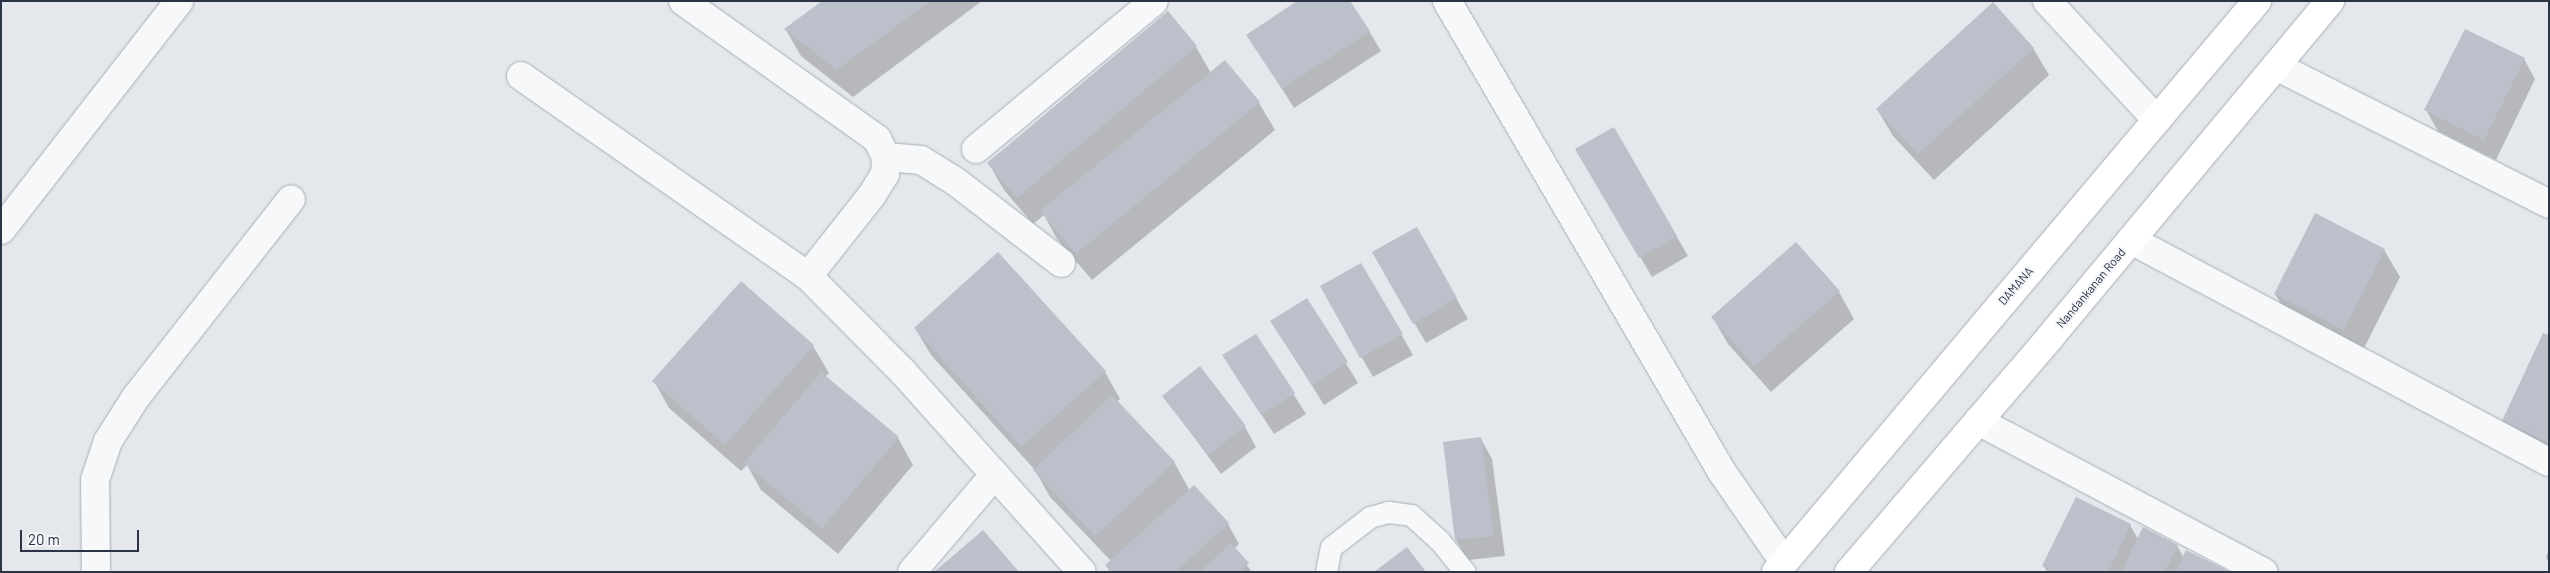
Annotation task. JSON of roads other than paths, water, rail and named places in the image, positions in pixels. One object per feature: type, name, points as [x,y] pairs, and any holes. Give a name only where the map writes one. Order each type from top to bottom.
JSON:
[{"type":"main road","name":"Nandankanan Road","points":[[1849,572],[2131,240],[2330,1]]},
{"type":"main road","name":"DAMANA","points":[[1780,567],[2158,120],[2250,4]]},
{"type":"street","points":[[1,230],[179,1]]},
{"type":"street","points":[[683,1],[877,139],[886,157],[885,174],[872,195],[808,276]]},
{"type":"street","points":[[976,150],[1154,1]]},
{"type":"street","points":[[1447,1],[1722,472],[1780,567]]},
{"type":"street","points":[[2047,1],[2158,120]]},
{"type":"street","points":[[2276,66],[2549,204]]},
{"type":"street","points":[[521,76],[808,276],[903,372],[1082,572]]},
{"type":"street","points":[[886,157],[921,160],[928,164],[956,181],[1061,263]]},
{"type":"street","points":[[96,572],[95,480],[108,441],[136,397],[291,199]]},
{"type":"street","points":[[2131,240],[2549,462]]},
{"type":"street","points":[[1978,421],[2263,572]]},
{"type":"street","points":[[912,572],[995,474]]},
{"type":"lane","points":[[1326,572],[1331,547],[1370,517],[1388,512],[1411,515],[1440,540],[1465,572]]}]
